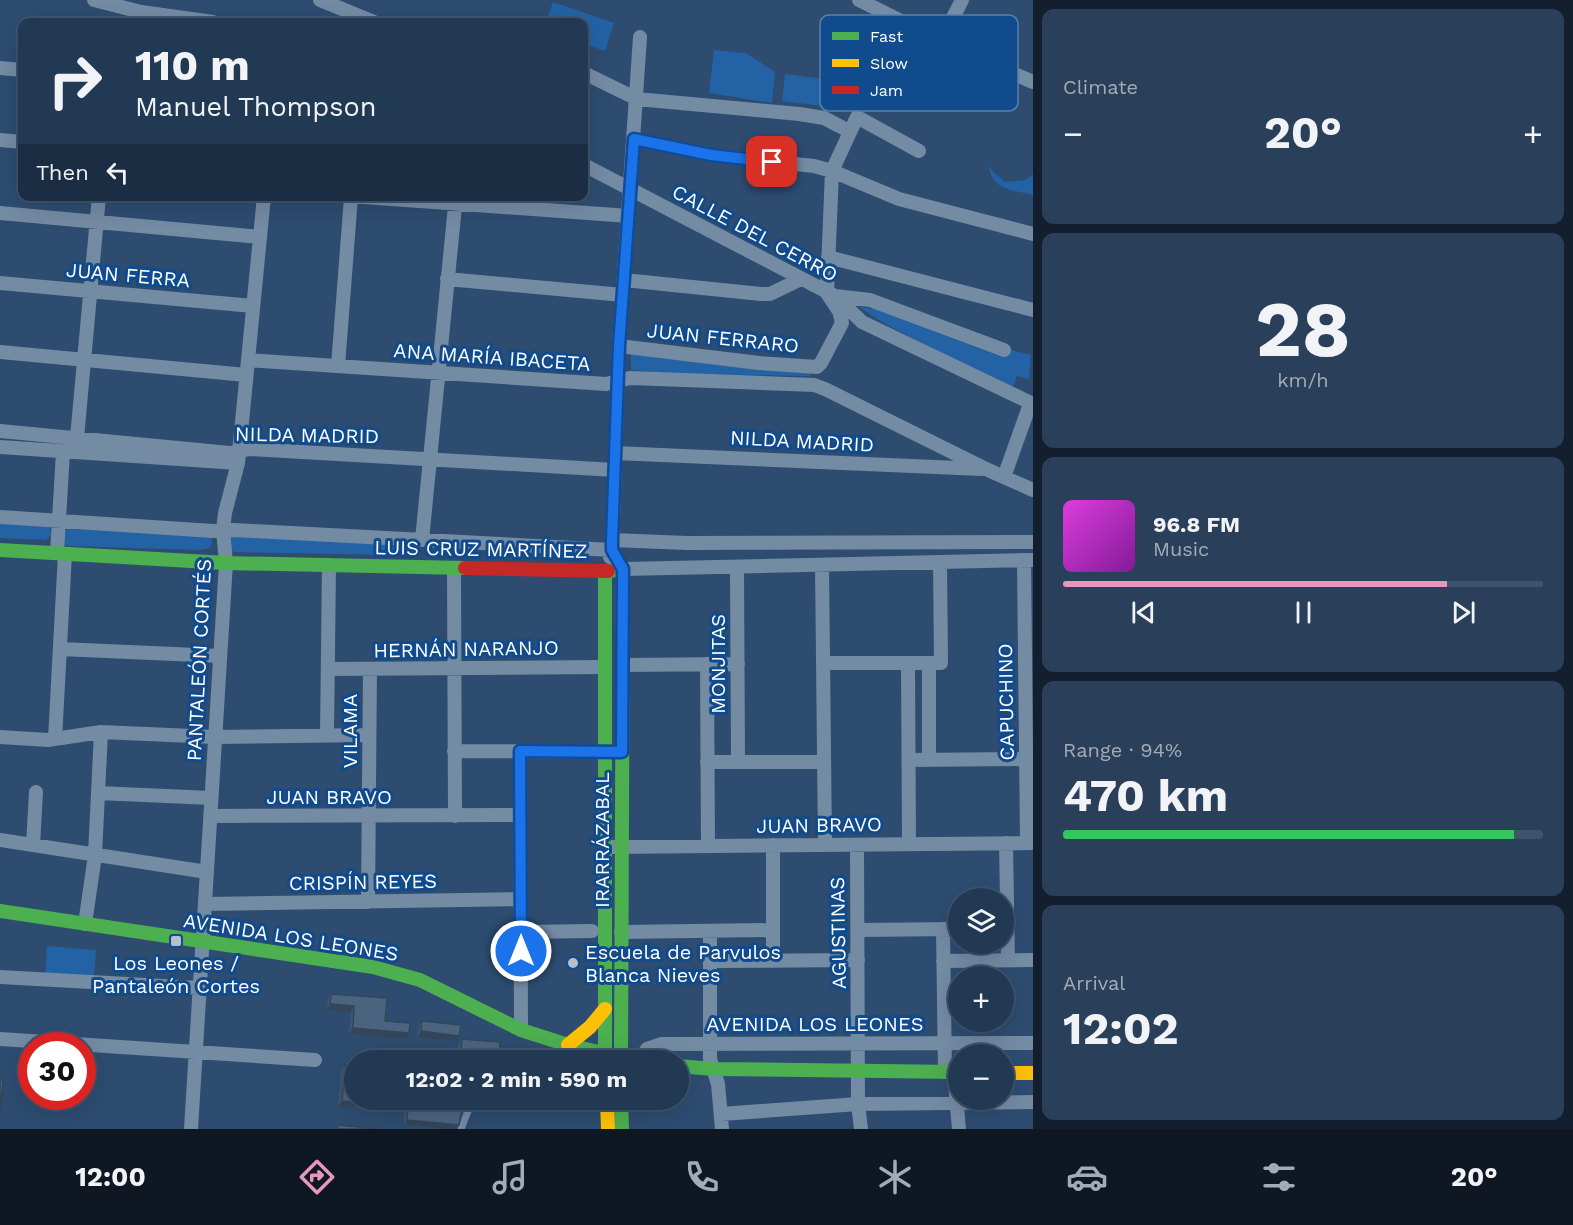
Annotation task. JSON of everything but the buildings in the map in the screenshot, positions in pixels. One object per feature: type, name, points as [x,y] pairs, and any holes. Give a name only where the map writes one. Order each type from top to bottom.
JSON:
[{"type":"street","points":[[94,0],[176,18]]},
{"type":"street","points":[[320,0],[364,18]]},
{"type":"street","points":[[859,0],[889,15]]},
{"type":"street","points":[[954,15],[962,0]]},
{"type":"street","name":"IRARRÁZABAL","points":[[605,1050],[605,571],[612,545],[619,346],[640,37]]},
{"type":"street","points":[[0,68],[18,70]]},
{"type":"street","points":[[588,75],[637,99],[798,114],[824,118],[849,131]]},
{"type":"street","points":[[1018,75],[1033,82]]},
{"type":"street","points":[[919,151],[857,117],[832,171],[828,257],[831,295],[870,300],[1004,350]]},
{"type":"street","points":[[634,139],[711,155],[813,166],[832,171],[899,199],[1033,234]]},
{"type":"street","points":[[0,140],[18,142]]},
{"type":"street","name":"CALLE DEL CERRO","points":[[588,167],[831,295],[862,322],[1032,404]]},
{"type":"street","points":[[77,438],[98,201]]},
{"type":"street","name":"PANTALEÓN CORTÉS","points":[[191,1129],[226,563],[223,530],[228,496],[238,457],[264,201]]},
{"type":"street","points":[[338,366],[351,201]]},
{"type":"street","points":[[422,540],[455,201]]},
{"type":"street","points":[[466,201],[629,216]]},
{"type":"street","points":[[0,213],[260,237]]},
{"type":"street","points":[[828,257],[1033,310]]},
{"type":"street","points":[[447,279],[623,295]]},
{"type":"street","points":[[624,280],[770,294],[801,279]]},
{"type":"street","name":"JUAN FERRA","points":[[0,283],[253,306]]},
{"type":"street","name":"JUAN FERRARO","points":[[619,346],[812,367],[821,363],[842,323],[831,295]]},
{"type":"street","points":[[0,352],[246,375]]},
{"type":"street","name":"ANA MARÍA IBACETA","points":[[248,360],[606,384],[630,378],[814,385],[986,470],[1033,490]]},
{"type":"street","points":[[1004,477],[1032,404]]},
{"type":"street","name":"NILDA MADRID","points":[[0,431],[230,453],[238,457]]},
{"type":"street","name":"NILDA MADRID","points":[[0,447],[63,452],[238,457],[250,449],[615,470]]},
{"type":"street","points":[[55,739],[60,649],[61,554],[58,521],[63,452]]},
{"type":"street","name":"NILDA MADRID","points":[[615,453],[986,470]]},
{"type":"street","name":"LUIS CRUZ MARTÍNEZ","points":[[0,517],[213,531],[612,545],[1033,542]]},
{"type":"street","points":[[612,545],[623,569]]},
{"type":"street","name":"LUIS CRUZ MARTÍNEZ","points":[[0,550],[226,563],[605,571],[1029,560]]},
{"type":"street","name":"CAPUCHINO","points":[[1029,560],[1030,843]]},
{"type":"street","points":[[929,760],[940,562]]},
{"type":"street","name":"VILAMA","points":[[327,736],[329,565]]},
{"type":"street","points":[[822,565],[825,845]]},
{"type":"street","name":"MONJITAS","points":[[737,567],[738,762]]},
{"type":"street","points":[[454,568],[454,816]]},
{"type":"street","name":"IRARRÁZABAL","points":[[623,569],[621,932],[625,1050]]},
{"type":"street","points":[[60,649],[220,656]]},
{"type":"street","points":[[823,663],[935,663]]},
{"type":"street","points":[[908,663],[909,844]]},
{"type":"street","name":"MONJITAS","points":[[707,664],[708,846]]},
{"type":"street","points":[[622,665],[738,664]]},
{"type":"street","name":"HERNÁN NARANJO","points":[[328,669],[605,667]]},
{"type":"street","name":"VILAMA","points":[[368,902],[370,669]]},
{"type":"street","points":[[85,924],[95,855],[101,732]]},
{"type":"street","points":[[0,737],[42,740],[101,732],[215,737],[369,735]]},
{"type":"street","points":[[454,751],[622,752]]},
{"type":"street","points":[[520,751],[521,1030]]},
{"type":"street","points":[[909,760],[1030,759]]},
{"type":"street","points":[[707,762],[824,762]]},
{"type":"street","points":[[33,845],[36,792]]},
{"type":"street","points":[[98,793],[211,798]]},
{"type":"street","name":"JUAN BRAVO","points":[[210,816],[520,815]]},
{"type":"street","points":[[0,840],[207,872]]},
{"type":"street","points":[[1005,888],[1006,843]]},
{"type":"street","name":"JUAN BRAVO","points":[[605,847],[1030,843]]},
{"type":"street","points":[[772,845],[773,961]]},
{"type":"street","name":"AGUSTINAS","points":[[857,845],[858,1104],[861,1129]]},
{"type":"street","name":"CRISPÍN REYES","points":[[205,904],[521,899]]},
{"type":"street","name":"AVENIDA LOS LEONES","points":[[0,911],[351,963],[395,972],[427,984],[521,1030],[580,1050]]},
{"type":"street","points":[[943,929],[944,1043],[948,1058]]},
{"type":"street","points":[[858,930],[948,929]]},
{"type":"street","points":[[621,932],[773,930]]},
{"type":"street","points":[[521,932],[592,931]]},
{"type":"street","points":[[710,931],[710,1059],[718,1084],[722,1129]]},
{"type":"street","points":[[1007,954],[1008,960]]},
{"type":"street","points":[[710,961],[858,960]]},
{"type":"street","points":[[943,961],[1033,960]]},
{"type":"street","points":[[0,977],[200,988]]},
{"type":"street","points":[[568,1046],[590,1027],[605,1009]]},
{"type":"street","points":[[0,1039],[315,1060]]},
{"type":"street","name":"AVENIDA LOS LEONES","points":[[647,1050],[652,1046],[710,1044],[1033,1042]]},
{"type":"street","points":[[689,1067],[948,1072]]},
{"type":"street","points":[[1014,1073],[1033,1073]]},
{"type":"street","points":[[1014,1102],[1033,1102]]},
{"type":"street","points":[[721,1114],[858,1104],[948,1103]]},
{"type":"street","points":[[607,1110],[608,1129]]},
{"type":"street","points":[[621,1110],[622,1129]]},
{"type":"street","points":[[958,1110],[959,1129]]},
{"type":"lane","points":[[461,1129],[469,1110]]},
{"type":"shaded area","points":[[553,2],[614,23],[605,51],[588,45],[588,18],[547,18]]},
{"type":"shaded area","points":[[714,50],[746,53],[775,72],[772,103],[709,93]]},
{"type":"shaded area","points":[[785,74],[820,78],[820,106],[782,101]]},
{"type":"shaded area","points":[[989,165],[992,171],[1005,182],[1025,180],[1033,174],[1033,195],[1010,190],[998,184],[994,180]]},
{"type":"shaded area","points":[[859,307],[875,309],[996,355],[1006,355],[1011,350],[1031,355],[1029,379],[1017,376],[1012,389],[887,325]]},
{"type":"shaded area","points":[[631,353],[810,373],[810,376],[679,374],[631,370]]},
{"type":"shaded area","points":[[0,524],[49,527],[52,534],[46,540],[0,538]]},
{"type":"shaded area","points":[[69,528],[211,536],[212,543],[210,548],[200,550],[69,546],[64,545],[64,533]]},
{"type":"shaded area","points":[[232,536],[412,546],[391,555],[234,552],[229,549],[226,538]]},
{"type":"shaded area","points":[[47,946],[96,950],[94,978],[45,974]]},
{"type":"traffic: fast","points":[[0,550],[226,563],[465,568]]},
{"type":"traffic: fast","points":[[608,571],[623,569],[621,1050]]},
{"type":"traffic: fast","points":[[605,571],[605,1050]]},
{"type":"traffic: fast","points":[[0,911],[373,967],[420,980],[521,1030],[590,1050]]},
{"type":"traffic: fast","points":[[689,1067],[948,1072]]},
{"type":"traffic: fast","points":[[621,1110],[622,1129]]},
{"type":"traffic: slow","points":[[568,1045],[590,1027],[605,1009]]},
{"type":"traffic: slow","points":[[1014,1073],[1033,1073]]},
{"type":"traffic: slow","points":[[607,1110],[608,1129]]},
{"type":"traffic: jam","points":[[465,568],[608,571]]},
{"type":"place","name":"Los Leones / Pantaleón Cortes","points":[[176,941]]},
{"type":"place","name":"Escuela de Parvulos Blanca Nieves","points":[[573,963]]},
{"type":"route","points":[[521,951],[520,751],[622,752],[623,569],[612,550],[612,540],[619,346],[634,139],[711,155],[772,162]]}]
